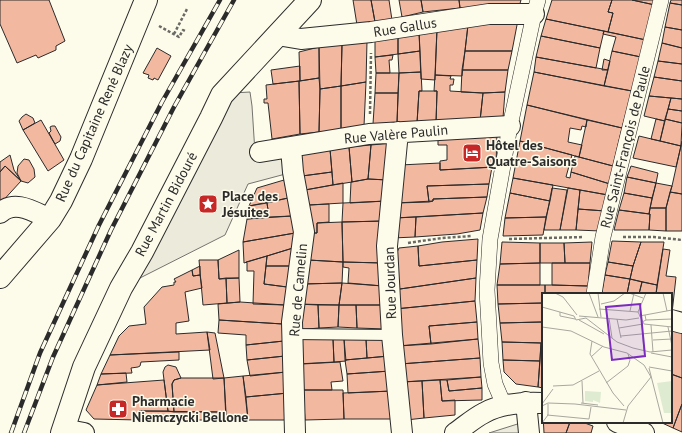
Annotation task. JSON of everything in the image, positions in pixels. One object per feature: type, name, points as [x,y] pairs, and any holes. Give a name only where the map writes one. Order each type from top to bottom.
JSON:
[{"type":"main road","name":"Rue du Capitaine René Blazy","points":[[0,277],[50,219],[61,201],[81,159],[146,0]]},
{"type":"main road","name":"Rue Martin Bidouré","points":[[62,431],[84,367],[121,288],[142,252],[212,118],[222,95],[310,0]]},
{"type":"street","name":"Rue Saint-François de Paule","points":[[594,293],[603,237],[661,0]]},
{"type":"street","points":[[504,405],[495,384],[492,363],[487,290],[490,239],[510,126],[536,7]]},
{"type":"street","name":"Rue Gallus","points":[[277,35],[301,39],[371,32],[536,7]]},
{"type":"street","name":"Rue Valère Paulin","points":[[260,152],[369,134],[510,126]]},
{"type":"street","name":"Rue Jourdan","points":[[398,132],[387,246],[392,335],[402,433]]},
{"type":"street","name":"Rue de Camelin","points":[[291,148],[293,172],[304,232],[292,322],[295,433]]},
{"type":"street","points":[[0,213],[12,206],[23,207],[50,219]]},
{"type":"street","points":[[672,320],[682,323]]},
{"type":"street","points":[[456,433],[484,413],[504,405],[535,403],[529,433]]},
{"type":"street","points":[[619,423],[644,433]]},
{"type":"street","points":[[62,431],[84,433]]},
{"type":"lane","points":[[292,334],[392,335]]},
{"type":"path","points":[[185,31],[183,30],[179,37],[174,34],[187,9]]},
{"type":"path","points":[[369,134],[371,32]]},
{"type":"path","points":[[387,246],[442,238],[478,236],[490,239]]},
{"type":"shaded area","name":"Place des Jésuites","points":[[250,92],[255,153],[291,148],[293,172],[248,184],[225,235],[138,279],[233,93]]},
{"type":"shaded area","points":[[527,421],[529,433],[489,433]]},
{"type":"building","points":[[0,0],[49,0],[65,41],[56,46],[56,50],[38,58],[36,55],[17,63],[0,24]]},
{"type":"building","points":[[353,0],[371,0],[375,22],[357,25]]},
{"type":"building","points":[[371,0],[389,0],[392,20],[375,22]]},
{"type":"building","points":[[399,0],[421,0],[423,12],[402,17]]},
{"type":"building","points":[[421,0],[459,0],[460,8],[423,12]]},
{"type":"building","points":[[459,0],[521,0],[519,7],[460,8]]},
{"type":"building","points":[[552,0],[612,0],[608,12],[613,13],[608,32],[546,19]]},
{"type":"building","points":[[612,0],[632,0],[655,5],[646,40],[608,32],[613,13],[608,12]]},
{"type":"building","points":[[632,0],[656,0],[655,5]]},
{"type":"building","points":[[671,0],[682,0],[682,5],[670,3]]},
{"type":"building","points":[[670,3],[682,5],[682,30],[665,27]]},
{"type":"building","points":[[546,19],[604,31],[600,48],[541,36]]},
{"type":"building","points":[[515,21],[517,25],[512,51],[465,51],[468,25]]},
{"type":"building","points":[[468,25],[462,76],[435,75],[437,29]]},
{"type":"building","points":[[665,27],[682,30],[682,48],[662,43]]},
{"type":"building","points":[[437,29],[435,80],[421,79],[419,32]]},
{"type":"building","points":[[604,31],[646,40],[641,57],[612,51],[616,37],[603,34]]},
{"type":"building","points":[[419,32],[420,51],[398,54],[398,36]]},
{"type":"building","points":[[398,36],[398,54],[375,57],[375,40]]},
{"type":"building","points":[[541,36],[600,48],[596,68],[536,57]]},
{"type":"building","points":[[367,41],[366,82],[341,86],[342,44]]},
{"type":"building","points":[[662,43],[682,48],[682,64],[658,61]]},
{"type":"building","points":[[342,44],[341,86],[320,89],[319,47]]},
{"type":"building","points":[[319,47],[319,78],[300,81],[299,52]]},
{"type":"building","points":[[157,48],[171,56],[158,80],[154,78],[153,80],[148,78],[149,75],[143,73]]},
{"type":"building","points":[[420,51],[421,72],[399,73],[398,54]]},
{"type":"building","points":[[465,51],[512,51],[508,70],[462,70]]},
{"type":"building","points":[[612,51],[641,57],[632,91],[604,86]]},
{"type":"building","points":[[393,55],[392,60],[389,60],[390,73],[376,73],[375,57]]},
{"type":"building","points":[[536,57],[608,70],[604,86],[534,72]]},
{"type":"building","points":[[604,59],[610,61],[608,70],[602,70]]},
{"type":"building","points":[[658,61],[682,64],[682,81],[654,77]]},
{"type":"building","points":[[300,66],[300,81],[273,84],[271,70]]},
{"type":"building","points":[[462,70],[508,70],[505,92],[461,92]]},
{"type":"building","points":[[421,72],[422,91],[419,91],[417,123],[397,123],[399,73]]},
{"type":"building","points":[[534,72],[632,91],[622,128],[527,105]]},
{"type":"building","points":[[376,73],[399,73],[398,93],[375,93]]},
{"type":"building","points":[[435,75],[451,76],[450,79],[454,79],[453,85],[450,85],[450,91],[483,93],[480,121],[436,123],[437,91],[434,91]]},
{"type":"building","points":[[654,77],[682,81],[682,99],[649,96]]},
{"type":"building","points":[[319,78],[319,132],[300,134],[299,81]]},
{"type":"building","points":[[299,81],[300,134],[272,139],[268,103],[264,103],[264,99],[267,99],[266,85]]},
{"type":"building","points":[[366,82],[364,126],[341,130],[341,86]]},
{"type":"building","points":[[341,86],[341,130],[319,132],[320,89]]},
{"type":"building","points":[[419,91],[437,91],[436,123],[417,123]]},
{"type":"building","points":[[505,92],[503,118],[480,121],[483,93]]},
{"type":"building","points":[[375,93],[398,93],[397,123],[373,124]]},
{"type":"building","points":[[649,96],[671,98],[665,121],[644,116]]},
{"type":"building","points":[[671,98],[682,99],[682,111],[668,109]]},
{"type":"building","points":[[527,105],[587,120],[586,127],[582,126],[581,130],[570,128],[568,142],[582,145],[579,157],[520,141]]},
{"type":"building","points":[[668,109],[682,111],[682,123],[665,119]]},
{"type":"building","points":[[26,114],[33,118],[35,123],[23,130],[19,121]]},
{"type":"building","points":[[656,119],[665,121],[660,141],[651,139]]},
{"type":"building","points":[[665,119],[682,123],[681,146],[660,141]]},
{"type":"building","points":[[41,120],[64,160],[48,171],[23,130]]},
{"type":"building","points":[[587,120],[622,128],[613,166],[579,157]]},
{"type":"building","points":[[55,126],[61,137],[60,141],[55,144],[49,133],[51,131],[50,127]]},
{"type":"building","name":"Hôtel des Quatre-Saisons","points":[[497,132],[496,167],[440,170],[440,161],[447,160],[447,145],[438,145],[438,136]]},
{"type":"building","points":[[639,136],[681,146],[676,167],[633,158]]},
{"type":"building","points":[[520,141],[572,155],[566,177],[570,178],[571,172],[610,184],[608,195],[513,178]]},
{"type":"building","points":[[682,141],[682,194],[670,192]]},
{"type":"building","points":[[392,143],[388,180],[368,179],[371,145]]},
{"type":"building","points":[[371,145],[368,179],[352,182],[349,147]]},
{"type":"building","points":[[349,147],[352,182],[333,185],[330,149]]},
{"type":"building","points":[[330,149],[332,172],[302,176],[298,155]]},
{"type":"building","points":[[10,155],[14,170],[21,181],[5,166],[0,172],[0,162]]},
{"type":"building","points":[[575,156],[613,166],[610,184],[571,172]]},
{"type":"building","points":[[24,159],[29,160],[34,169],[35,177],[28,183],[21,181],[17,173],[18,166]]},
{"type":"building","points":[[440,163],[440,170],[492,167],[489,184],[427,186],[429,202],[396,203],[400,165]]},
{"type":"building","points":[[5,166],[21,181],[0,204],[0,172]]},
{"type":"building","points":[[631,166],[658,173],[656,183],[627,177]]},
{"type":"building","points":[[332,172],[333,185],[305,190],[302,176]]},
{"type":"building","points":[[627,177],[656,183],[652,198],[624,193]]},
{"type":"building","points":[[513,178],[553,185],[550,201],[510,193]]},
{"type":"building","points":[[368,179],[388,180],[386,201],[350,203],[351,182]]},
{"type":"building","points":[[284,180],[288,198],[249,206],[257,188]]},
{"type":"building","points":[[343,183],[343,203],[309,205],[305,190]]},
{"type":"building","points":[[656,183],[672,186],[666,208],[650,208]]},
{"type":"building","points":[[489,184],[487,197],[433,199],[433,201],[429,202],[427,186]]},
{"type":"building","points":[[552,188],[567,190],[560,230],[544,230]]},
{"type":"building","points":[[568,188],[580,190],[576,230],[560,230]]},
{"type":"building","points":[[580,190],[608,195],[605,211],[578,209]]},
{"type":"building","points":[[670,192],[682,194],[682,231],[666,231],[666,208]]},
{"type":"building","points":[[510,193],[550,201],[546,217],[505,218]]},
{"type":"building","points":[[624,193],[652,198],[649,214],[619,210]]},
{"type":"building","points":[[487,197],[483,213],[395,218],[396,203],[433,201],[433,199]]},
{"type":"building","points":[[288,198],[292,216],[269,217],[267,203]]},
{"type":"building","points":[[386,201],[384,221],[342,222],[343,203]]},
{"type":"building","points":[[267,203],[269,217],[247,219],[249,206]]},
{"type":"building","points":[[329,204],[329,222],[317,223],[317,233],[309,233],[309,205]]},
{"type":"building","points":[[650,208],[666,208],[666,231],[649,230]]},
{"type":"building","points":[[578,209],[605,211],[601,231],[576,230]]},
{"type":"building","points":[[619,210],[650,214],[649,230],[614,230]]},
{"type":"building","points":[[483,213],[480,230],[457,234],[415,237],[416,217]]},
{"type":"building","points":[[292,216],[295,233],[243,242],[247,219]]},
{"type":"building","points":[[416,217],[415,237],[392,238],[395,218]]},
{"type":"building","points":[[546,217],[543,235],[503,236],[505,218]]},
{"type":"building","points":[[384,221],[383,263],[343,262],[342,222]]},
{"type":"building","points":[[342,222],[343,262],[308,260],[309,233],[317,233],[317,223]]},
{"type":"building","points":[[295,233],[293,248],[244,263],[243,242]]},
{"type":"building","points":[[478,239],[477,260],[419,266],[418,246]]},
{"type":"building","points":[[612,241],[641,242],[633,266],[608,262]]},
{"type":"building","points":[[502,242],[540,243],[540,263],[500,264]]},
{"type":"building","points":[[592,242],[590,263],[565,263],[564,243]]},
{"type":"building","points":[[641,242],[664,242],[657,285],[630,279]]},
{"type":"building","points":[[540,243],[564,243],[565,263],[540,263]]},
{"type":"building","points":[[418,246],[419,266],[477,260],[476,278],[393,290],[393,261],[399,248]]},
{"type":"building","points":[[293,248],[290,266],[266,266],[267,256]]},
{"type":"building","points":[[663,249],[670,250],[666,276],[676,277],[672,313],[672,293],[656,293]]},
{"type":"building","points":[[239,250],[239,278],[219,279],[218,260]]},
{"type":"building","points":[[267,256],[264,284],[287,287],[285,305],[253,304],[254,271],[247,271],[246,262]]},
{"type":"building","points":[[199,260],[218,260],[219,279],[226,278],[227,303],[203,305]]},
{"type":"building","points":[[308,260],[343,262],[342,283],[303,284]]},
{"type":"building","points":[[343,262],[383,263],[383,286],[348,283],[349,268],[343,267]]},
{"type":"building","points":[[608,262],[633,266],[630,279],[605,275]]},
{"type":"building","points":[[540,263],[540,285],[497,285],[500,264]]},
{"type":"building","points":[[552,263],[590,263],[588,286],[552,285]]},
{"type":"building","points":[[200,266],[200,275],[193,276],[192,270]]},
{"type":"building","points":[[266,266],[290,266],[287,287],[264,284]]},
{"type":"building","points":[[192,270],[193,276],[200,275],[202,288],[185,292],[189,321],[176,323],[176,334],[207,332],[210,350],[110,355],[119,336],[129,326],[146,324],[144,307],[162,287],[174,285],[174,282],[176,282],[174,279]]},
{"type":"building","points":[[605,275],[630,279],[627,293],[602,293]]},
{"type":"building","points":[[226,278],[239,278],[240,302],[227,303]]},
{"type":"building","points":[[476,278],[475,301],[395,309],[393,290]]},
{"type":"building","points":[[630,279],[642,282],[639,293],[627,293]]},
{"type":"building","points":[[642,282],[657,285],[656,293],[639,293]]},
{"type":"building","points":[[342,283],[383,286],[383,305],[339,305]]},
{"type":"building","points":[[342,283],[339,305],[297,304],[303,284]]},
{"type":"building","points":[[497,285],[545,285],[545,293],[542,293],[542,303],[498,304]]},
{"type":"building","points":[[545,285],[588,286],[587,293],[545,293]]},
{"type":"building","points":[[475,301],[477,322],[429,326],[431,344],[398,346],[395,309]]},
{"type":"building","points":[[240,302],[285,305],[283,324],[219,320],[218,304]]},
{"type":"building","points":[[542,303],[542,322],[500,323],[498,304]]},
{"type":"building","points":[[297,304],[318,305],[319,328],[296,330]]},
{"type":"building","points":[[318,305],[339,305],[338,327],[319,328]]},
{"type":"building","points":[[339,305],[356,305],[357,328],[338,327]]},
{"type":"building","points":[[356,305],[383,305],[386,329],[357,328]]},
{"type":"building","points":[[219,320],[283,324],[284,341],[246,345],[246,335],[218,333]]},
{"type":"building","points":[[477,322],[478,339],[431,344],[429,326]]},
{"type":"building","points":[[542,322],[542,343],[502,342],[500,323]]},
{"type":"building","points":[[672,328],[682,332],[682,378],[672,374]]},
{"type":"building","points":[[207,332],[215,333],[224,378],[213,379]]},
{"type":"building","points":[[386,337],[389,356],[367,358],[366,339]]},
{"type":"building","points":[[296,339],[333,339],[334,362],[297,364]]},
{"type":"building","points":[[333,339],[344,339],[346,361],[334,362]]},
{"type":"building","points":[[344,339],[366,339],[367,358],[345,360]]},
{"type":"building","points":[[478,339],[480,358],[400,364],[398,346]]},
{"type":"building","points":[[284,341],[285,356],[247,360],[246,345]]},
{"type":"building","points":[[502,342],[541,343],[540,361],[503,360]]},
{"type":"building","points":[[541,343],[542,343],[542,388],[538,387]]},
{"type":"building","points":[[179,352],[179,360],[141,362],[140,366],[131,368],[132,373],[101,374],[110,355]]},
{"type":"building","points":[[285,356],[286,372],[250,376],[247,360]]},
{"type":"building","points":[[389,356],[390,371],[347,374],[345,360]]},
{"type":"building","points":[[480,358],[481,377],[402,382],[400,364]]},
{"type":"building","points":[[503,360],[540,361],[538,387],[516,384],[504,372]]},
{"type":"building","points":[[340,362],[343,381],[331,382],[332,390],[303,390],[302,364]]},
{"type":"building","points":[[168,365],[176,367],[181,378],[174,380],[172,384],[174,412],[168,411],[163,372],[165,367]]},
{"type":"building","points":[[390,371],[392,391],[348,393],[347,374]]},
{"type":"building","points":[[286,372],[288,393],[246,397],[243,376]]},
{"type":"building","points":[[126,373],[127,382],[97,385],[101,374]]},
{"type":"building","points":[[672,374],[682,378],[682,404],[673,428],[662,423],[672,423]]},
{"type":"building","points":[[243,376],[248,420],[226,420],[224,378]]},
{"type":"building","points":[[481,377],[482,388],[449,391],[447,380]]},
{"type":"building","points":[[181,378],[224,378],[226,412],[174,412],[172,384],[174,380]]},
{"type":"building","points":[[164,380],[168,411],[139,411],[139,420],[94,419],[86,410],[97,385]]},
{"type":"building","points":[[440,380],[442,401],[455,400],[455,415],[424,418],[422,381]]},
{"type":"building","points":[[440,380],[447,380],[449,391],[482,388],[482,400],[442,401]]},
{"type":"building","points":[[422,381],[424,418],[406,420],[402,382]]},
{"type":"building","points":[[303,390],[343,390],[344,419],[305,420]]},
{"type":"building","points":[[392,391],[396,419],[344,419],[343,393]]},
{"type":"building","points":[[288,393],[289,414],[284,420],[248,420],[246,397]]},
{"type":"building","points":[[682,404],[682,432],[673,428]]},
{"type":"building","points":[[139,411],[226,412],[226,420],[139,420]]},
{"type":"building","points":[[543,423],[570,423],[566,433],[544,433]]},
{"type":"building","points":[[570,423],[585,423],[593,426],[591,433],[566,433]]},
{"type":"railway","points":[[11,433],[40,353],[99,225],[162,102],[220,0]]},
{"type":"railway","points":[[24,433],[53,357],[111,230],[174,107],[234,0]]},
{"type":"place","name":"Hôtel des Quatre-Saisons","points":[[472,153]]},
{"type":"place","name":"Place des Jésuites","points":[[208,204]]},
{"type":"place","name":"Pharmacie Niemczycki Bellone","points":[[118,409]]}]
